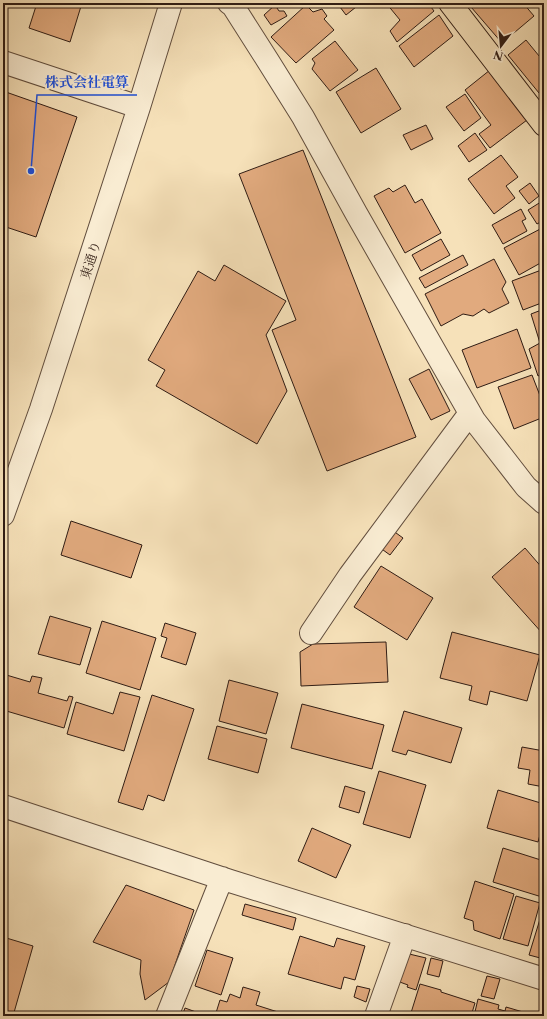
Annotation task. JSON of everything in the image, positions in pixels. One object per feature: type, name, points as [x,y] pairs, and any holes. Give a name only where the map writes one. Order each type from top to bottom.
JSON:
[{"type":"main road","points":[[450,3],[544,125]]},
{"type":"street","name":"東通り","points":[[3,515],[41,409],[139,107],[171,3]]},
{"type":"street","points":[[230,3],[303,117],[474,420],[526,487],[544,503]]},
{"type":"street","points":[[3,62],[139,107]]},
{"type":"street","points":[[310,633],[350,575],[470,413]]},
{"type":"street","points":[[3,806],[222,878],[544,979]]},
{"type":"street","points":[[167,1016],[222,878]]},
{"type":"street","points":[[376,1016],[405,935]]},
{"type":"building","points":[[37,3],[82,3],[70,42],[29,28]]},
{"type":"building","points":[[337,3],[361,3],[346,15]]},
{"type":"building","points":[[386,3],[428,3],[434,11],[397,42],[390,31],[400,20]]},
{"type":"building","points":[[475,3],[523,3],[534,16],[502,43],[471,7]]},
{"type":"building","points":[[275,5],[279,11],[284,11],[287,16],[271,25],[264,15]]},
{"type":"building","points":[[306,5],[313,12],[322,9],[327,16],[324,19],[334,30],[296,63],[271,37]]},
{"type":"building","points":[[439,15],[453,36],[414,67],[399,46]]},
{"type":"building","points":[[526,40],[544,62],[544,89],[539,93],[508,55]]},
{"type":"building","points":[[335,41],[358,70],[330,91],[312,69],[315,63],[312,59]]},
{"type":"building","points":[[376,68],[401,109],[361,133],[336,92]]},
{"type":"building","points":[[490,70],[527,120],[490,148],[479,134],[491,125],[465,90]]},
{"type":"building","points":[[3,91],[77,117],[36,237],[3,226]]},
{"type":"building","points":[[465,94],[481,118],[464,131],[446,107]]},
{"type":"building","points":[[426,125],[433,139],[411,150],[403,135]]},
{"type":"building","points":[[475,133],[487,150],[469,162],[458,146]]},
{"type":"building","points":[[303,150],[416,437],[327,471],[272,330],[296,320],[239,174]]},
{"type":"building","points":[[501,155],[518,177],[506,186],[515,198],[494,214],[468,179]]},
{"type":"building","points":[[530,183],[539,196],[529,204],[519,191]]},
{"type":"building","points":[[405,185],[415,203],[422,199],[441,233],[405,253],[374,196],[389,188],[393,192]]},
{"type":"building","points":[[544,200],[544,220],[537,224],[528,210]]},
{"type":"building","points":[[521,209],[526,219],[522,221],[527,231],[503,244],[492,225]]},
{"type":"building","points":[[544,227],[544,261],[519,275],[504,248]]},
{"type":"building","points":[[441,239],[450,255],[421,271],[412,255]]},
{"type":"building","points":[[463,255],[468,265],[425,288],[419,278]]},
{"type":"building","points":[[494,259],[506,282],[502,289],[509,303],[489,313],[484,309],[473,316],[463,314],[441,326],[425,294]]},
{"type":"building","points":[[224,265],[286,301],[266,335],[287,391],[257,444],[156,386],[165,370],[148,360],[198,271],[215,281]]},
{"type":"building","points":[[544,269],[544,302],[523,310],[512,281]]},
{"type":"building","points":[[544,309],[544,373],[538,376],[529,349],[540,343],[531,314]]},
{"type":"building","points":[[517,329],[531,368],[477,388],[462,350]]},
{"type":"building","points":[[429,369],[450,411],[431,420],[409,379]]},
{"type":"building","points":[[532,375],[544,406],[544,417],[514,429],[498,387]]},
{"type":"building","points":[[71,521],[142,545],[131,578],[61,555]]},
{"type":"building","points":[[392,530],[403,538],[390,555],[379,547]]},
{"type":"building","points":[[525,548],[544,570],[543,634],[492,577]]},
{"type":"building","points":[[381,566],[433,598],[407,640],[354,607]]},
{"type":"building","points":[[50,616],[91,628],[80,665],[38,654]]},
{"type":"building","points":[[102,621],[156,638],[140,690],[86,673]]},
{"type":"building","points":[[165,623],[196,633],[186,665],[161,657],[167,638],[161,636]]},
{"type":"building","points":[[452,632],[540,655],[527,701],[490,691],[487,705],[469,700],[472,686],[440,678]]},
{"type":"building","points":[[386,642],[388,682],[301,686],[300,652],[313,644]]},
{"type":"building","points":[[3,674],[30,682],[32,676],[42,678],[38,693],[67,701],[69,696],[73,697],[64,728],[3,710]]},
{"type":"building","points":[[229,680],[278,693],[266,734],[219,721]]},
{"type":"building","points":[[120,692],[140,697],[124,751],[67,734],[76,702],[113,714]]},
{"type":"building","points":[[152,695],[194,709],[164,801],[148,795],[143,810],[118,802]]},
{"type":"building","points":[[302,704],[384,725],[372,769],[291,748]]},
{"type":"building","points":[[404,711],[462,728],[451,763],[408,750],[406,755],[392,751]]},
{"type":"building","points":[[217,726],[267,739],[258,773],[208,759]]},
{"type":"building","points":[[522,747],[544,751],[544,787],[528,784],[530,770],[518,768]]},
{"type":"building","points":[[379,771],[426,785],[410,838],[363,824]]},
{"type":"building","points":[[345,786],[365,792],[359,813],[339,807]]},
{"type":"building","points":[[498,790],[544,804],[544,820],[538,842],[487,828]]},
{"type":"building","points":[[312,828],[351,845],[336,878],[298,861]]},
{"type":"building","points":[[503,848],[544,861],[544,892],[542,897],[493,882]]},
{"type":"building","points":[[475,881],[514,894],[500,939],[474,930],[473,921],[464,918]]},
{"type":"building","points":[[126,885],[194,910],[169,982],[145,1000],[140,974],[141,960],[93,942]]},
{"type":"building","points":[[516,896],[540,903],[528,946],[503,939]]},
{"type":"building","points":[[245,904],[296,918],[293,930],[242,915]]},
{"type":"building","points":[[544,906],[544,959],[529,955]]},
{"type":"building","points":[[300,936],[334,947],[337,938],[365,946],[355,980],[344,977],[341,989],[288,974]]},
{"type":"building","points":[[3,937],[33,946],[13,1016],[3,1016]]},
{"type":"building","points":[[207,950],[233,958],[221,995],[195,986]]},
{"type":"building","points":[[405,953],[426,958],[416,990],[397,981]]},
{"type":"building","points":[[431,958],[443,961],[439,977],[427,974]]},
{"type":"building","points":[[487,976],[500,979],[494,999],[481,996]]},
{"type":"building","points":[[420,984],[475,1003],[471,1016],[410,1016]]},
{"type":"building","points":[[357,986],[370,989],[366,1002],[354,997]]},
{"type":"building","points":[[243,987],[260,992],[256,1005],[281,1013],[280,1016],[215,1016],[220,1000],[227,1002],[230,994],[240,998]]},
{"type":"building","points":[[478,999],[499,1005],[498,1009],[505,1011],[506,1007],[523,1012],[521,1016],[474,1016]]},
{"type":"building","points":[[185,1008],[207,1016],[182,1016]]},
{"type":"place","name":"株式会社電算","points":[[31,171]]}]
